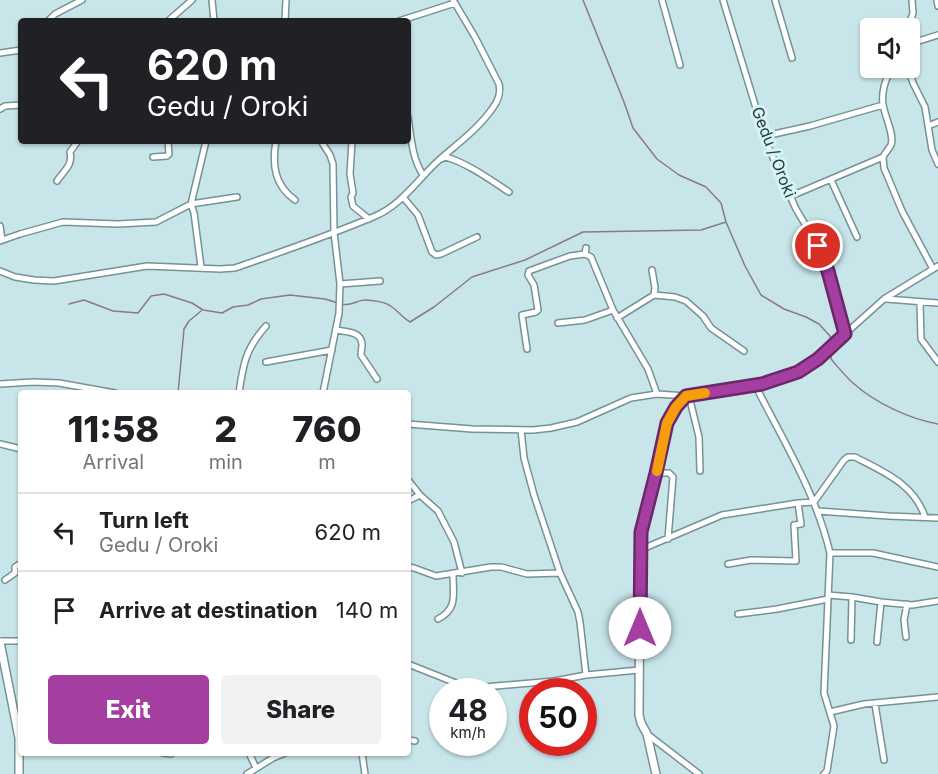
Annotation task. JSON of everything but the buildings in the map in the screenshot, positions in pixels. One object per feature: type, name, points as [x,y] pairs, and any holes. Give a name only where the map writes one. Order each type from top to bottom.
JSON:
[{"type":"main road","points":[[656,774],[647,734],[639,714],[640,550],[644,517],[667,423],[676,407],[687,396],[755,385],[798,372],[818,359],[845,334]]},
{"type":"main road","points":[[0,642],[18,733]]},
{"type":"main road","points":[[19,756],[19,774]]},
{"type":"street","points":[[51,18],[82,0]]},
{"type":"street","points":[[171,18],[192,0]]},
{"type":"street","points":[[212,0],[214,18]]},
{"type":"street","points":[[285,18],[286,0]]},
{"type":"street","points":[[662,0],[680,65]]},
{"type":"street","name":"Gedu / Oroki","points":[[723,0],[767,144],[790,196],[818,246],[834,289],[845,334]]},
{"type":"street","points":[[775,0],[792,58]]},
{"type":"street","points":[[911,18],[912,0]]},
{"type":"street","points":[[937,0],[938,6]]},
{"type":"street","points":[[0,271],[15,277],[54,281],[147,266],[235,268],[374,217],[403,197],[423,175],[481,123],[499,98],[499,84],[454,1],[407,18]]},
{"type":"street","points":[[920,41],[938,35]]},
{"type":"street","points":[[0,53],[18,50]]},
{"type":"street","points":[[790,196],[883,157],[891,146],[882,90],[887,78]]},
{"type":"street","points":[[911,78],[924,107],[938,164]]},
{"type":"street","points":[[0,109],[5,106],[18,105]]},
{"type":"street","points":[[765,136],[883,105]]},
{"type":"street","points":[[928,126],[938,122]]},
{"type":"street","points":[[411,140],[417,167],[423,175]]},
{"type":"street","points":[[57,181],[69,166],[70,152],[76,144]]},
{"type":"street","points":[[153,157],[170,154],[168,144]]},
{"type":"street","points":[[201,267],[191,204],[205,144]]},
{"type":"street","points":[[276,144],[274,157],[280,186],[295,200]]},
{"type":"street","points":[[323,144],[333,164],[334,232],[340,297],[337,330],[323,390]]},
{"type":"street","points":[[352,144],[350,174],[353,206],[369,219]]},
{"type":"street","points":[[440,159],[446,157],[457,160],[509,192]]},
{"type":"street","points":[[845,334],[884,299],[935,268],[902,212],[884,168],[883,157]]},
{"type":"street","points":[[831,180],[857,237]]},
{"type":"street","points":[[0,226],[1,241],[63,222],[117,224],[156,222],[191,204],[237,197]]},
{"type":"street","points":[[403,197],[418,215],[432,252],[436,255],[477,237]]},
{"type":"street","points":[[527,349],[522,315],[538,310],[534,285],[528,275],[529,271],[586,251],[591,257],[617,318],[644,362],[657,394]]},
{"type":"street","points":[[652,270],[654,295]]},
{"type":"street","points":[[340,284],[380,281]]},
{"type":"street","points":[[617,318],[654,295],[681,298],[703,316],[711,328],[744,351]]},
{"type":"street","points":[[884,299],[938,303]]},
{"type":"street","points":[[920,302],[921,339],[938,362]]},
{"type":"street","points":[[558,323],[585,320],[613,310]]},
{"type":"street","points":[[239,390],[242,370],[251,345],[266,326]]},
{"type":"street","points":[[337,330],[355,333],[360,338],[361,355],[376,380]]},
{"type":"street","points":[[266,362],[332,350]]},
{"type":"street","points":[[0,384],[59,383],[98,390]]},
{"type":"street","points":[[755,385],[814,502],[830,553],[824,697],[834,726],[824,774]]},
{"type":"street","points":[[411,424],[521,430],[551,428],[577,422],[631,398],[657,394],[687,396],[699,437],[700,471]]},
{"type":"street","points":[[521,430],[527,473],[560,573],[578,612],[586,675]]},
{"type":"street","points":[[0,444],[18,448]]},
{"type":"street","points":[[814,502],[844,460],[855,456],[906,488],[920,503],[925,517]]},
{"type":"street","points":[[656,473],[669,473],[673,477],[668,539]]},
{"type":"street","points":[[411,484],[438,511],[453,542],[462,573]]},
{"type":"street","points":[[411,500],[420,495]]},
{"type":"street","points":[[640,550],[722,515],[814,502]]},
{"type":"street","points":[[728,564],[751,560],[796,561],[794,525],[801,524],[798,503]]},
{"type":"street","points":[[818,511],[938,518]]},
{"type":"street","points":[[830,553],[873,553],[938,567]]},
{"type":"street","points":[[5,580],[15,573],[15,567],[18,565]]},
{"type":"street","points":[[411,568],[436,576],[491,567],[501,567],[527,574],[560,573]]},
{"type":"street","points":[[438,619],[448,612],[453,604],[453,574]]},
{"type":"street","points":[[738,614],[777,609],[828,597],[852,597],[918,605],[938,601]]},
{"type":"street","points":[[851,640],[852,597]]},
{"type":"street","points":[[877,642],[881,602]]},
{"type":"street","points":[[906,637],[904,620],[907,604]]},
{"type":"street","points":[[0,642],[18,641]]},
{"type":"street","points":[[411,665],[461,685],[484,687],[639,670]]},
{"type":"street","points":[[830,712],[864,705],[938,697]]},
{"type":"street","points":[[875,704],[884,760]]},
{"type":"street","points":[[647,734],[699,774]]},
{"type":"street","points":[[250,756],[256,768]]},
{"type":"street","points":[[247,774],[279,756]]},
{"type":"street","points":[[362,756],[365,774]]},
{"type":"waterway","points":[[583,0],[633,128],[657,159],[679,175],[706,187],[721,203],[726,222],[745,266],[761,295],[784,309],[819,324],[830,336],[831,344]]},
{"type":"waterway","points":[[342,304],[348,305],[365,300],[383,303],[392,307],[410,322],[434,307],[472,277],[525,260],[583,232],[701,230],[726,222]]},
{"type":"waterway","points":[[69,304],[84,300],[113,311],[138,313],[151,296],[164,294],[192,303],[203,310],[222,313],[233,307],[248,305],[261,299],[290,295],[325,299],[338,303]]},
{"type":"waterway","points":[[178,390],[184,329],[189,321],[201,311]]},
{"type":"waterway","points":[[831,352],[831,359],[844,374],[872,397],[905,414],[938,424]]},
{"type":"slow traffic","points":[[657,471],[667,423],[676,407],[686,396],[705,393]]},
{"type":"route","points":[[640,628],[641,532],[667,423],[676,407],[686,396],[762,384],[798,372],[818,359],[845,334],[834,289],[818,246]]}]
